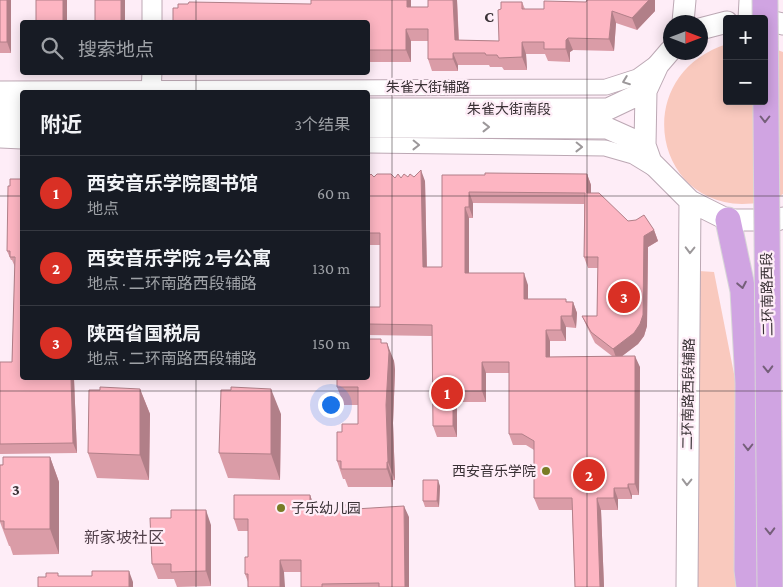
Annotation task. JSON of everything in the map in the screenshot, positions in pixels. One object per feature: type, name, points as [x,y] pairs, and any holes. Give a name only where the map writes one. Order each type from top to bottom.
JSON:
[{"type":"highway","name":"二环南路西段","points":[[765,0],[770,587]]},
{"type":"highway","points":[[728,220],[743,291],[748,383],[747,570],[749,587]]},
{"type":"main road","points":[[684,15],[685,0]]},
{"type":"main road","points":[[749,15],[750,0]]},
{"type":"main road","points":[[768,21],[783,24]]},
{"type":"main road","points":[[708,27],[723,23]]},
{"type":"main road","points":[[663,59],[658,65],[646,91],[645,145],[651,162],[690,201],[728,220],[777,220],[783,218]]},
{"type":"main road","name":"朱雀大街南段","points":[[370,109],[608,109],[646,91]]},
{"type":"main road","points":[[0,106],[20,106]]},
{"type":"main road","points":[[0,125],[20,125]]},
{"type":"main road","name":"朱雀大街南段","points":[[370,127],[607,128],[645,145]]},
{"type":"main road","name":"二环南路西段辅路","points":[[686,587],[690,201]]},
{"type":"street","points":[[152,0],[152,20]]},
{"type":"street","name":"朱雀大街辅路","points":[[0,89],[151,84],[606,87],[637,77],[663,57]]},
{"type":"street","points":[[0,140],[20,141]]},
{"type":"street","points":[[370,145],[606,148],[633,156],[664,176]]},
{"type":"shaded area","points":[[723,46],[723,105],[768,105],[768,46],[783,52],[783,194],[779,197],[769,201],[742,204],[711,198],[688,182],[672,160],[665,134],[666,107],[676,81],[696,60],[708,60],[708,54]]},
{"type":"shaded area","points":[[699,271],[714,272],[736,384],[741,587],[696,587]]},
{"type":"building","points":[[0,0],[7,0],[7,42],[0,42]]},
{"type":"building","points":[[36,0],[63,0],[63,20],[36,20]]},
{"type":"building","points":[[95,0],[121,0],[121,20],[95,20]]},
{"type":"building","points":[[311,0],[407,0],[407,7],[428,7],[428,0],[453,0],[455,40],[499,41],[498,10],[501,9],[501,2],[522,2],[522,9],[544,9],[544,1],[649,0],[632,18],[612,11],[609,39],[568,38],[566,40],[566,49],[544,49],[544,42],[522,42],[522,57],[499,58],[497,55],[486,55],[485,53],[453,53],[453,59],[428,59],[428,29],[406,29],[406,50],[370,50],[370,20],[173,20],[173,8],[178,8],[178,4],[188,4],[189,2],[311,4]]},
{"type":"building","points":[[421,170],[423,267],[442,267],[442,175],[485,175],[485,173],[587,174],[587,193],[599,193],[628,221],[636,220],[644,215],[654,230],[644,236],[643,315],[640,324],[634,333],[613,349],[591,332],[582,316],[597,316],[598,257],[584,257],[585,193],[469,192],[469,207],[465,207],[465,273],[524,273],[524,299],[566,299],[566,302],[573,302],[572,316],[561,316],[561,330],[546,330],[546,357],[635,356],[635,484],[628,484],[628,488],[614,488],[614,498],[597,498],[600,587],[575,587],[572,498],[534,498],[534,441],[522,434],[509,434],[509,362],[482,362],[482,391],[453,391],[453,426],[433,426],[432,325],[370,324],[370,307],[380,307],[380,233],[370,233],[370,175],[374,177],[377,174],[391,174],[395,178],[398,174],[401,178],[404,174],[408,177],[410,174],[414,177]]},
{"type":"building","points":[[10,179],[20,179],[20,380],[71,380],[73,443],[0,444],[0,362],[12,362],[15,257],[10,257],[10,251],[7,251],[8,186],[10,186]]},
{"type":"building","points":[[370,339],[381,339],[381,343],[387,343],[389,352],[386,405],[387,469],[341,469],[341,461],[337,461],[337,432],[342,432],[342,424],[358,424],[358,387],[337,387],[337,380],[370,380]]},
{"type":"building","points":[[100,387],[140,389],[140,455],[88,453],[89,390],[100,390]]},
{"type":"building","points":[[231,387],[271,389],[271,454],[219,453],[221,390],[231,390]]},
{"type":"building","points":[[3,457],[50,457],[50,529],[4,529],[4,521],[0,521],[0,465],[3,465]]},
{"type":"building","points":[[423,480],[438,480],[437,501],[423,501]]},
{"type":"building","points":[[234,495],[310,495],[310,509],[342,509],[342,505],[355,505],[355,509],[404,506],[405,587],[379,587],[379,583],[322,584],[322,587],[301,587],[301,560],[280,560],[280,587],[248,587],[248,574],[245,574],[245,557],[248,557],[248,519],[234,519]]},
{"type":"building","points":[[171,510],[206,510],[206,571],[171,572],[171,564],[152,564],[150,518],[171,518]]},
{"type":"building","points":[[92,571],[129,571],[129,587],[38,587],[38,577],[46,577],[46,573],[58,573],[58,576],[92,576]]},
{"type":"place","name":"陕西省国税局","points":[[624,297]]},
{"type":"place","name":"西安音乐学院图书馆","points":[[447,393]]},
{"type":"place","name":"西安音乐学院","points":[[546,471]]},
{"type":"place","name":"西安音乐学院 2号公寓","points":[[589,475]]},
{"type":"place","name":"子乐幼儿园","points":[[281,508]]},
{"type":"district","name":"新家坡社区","points":[[124,537]]}]
